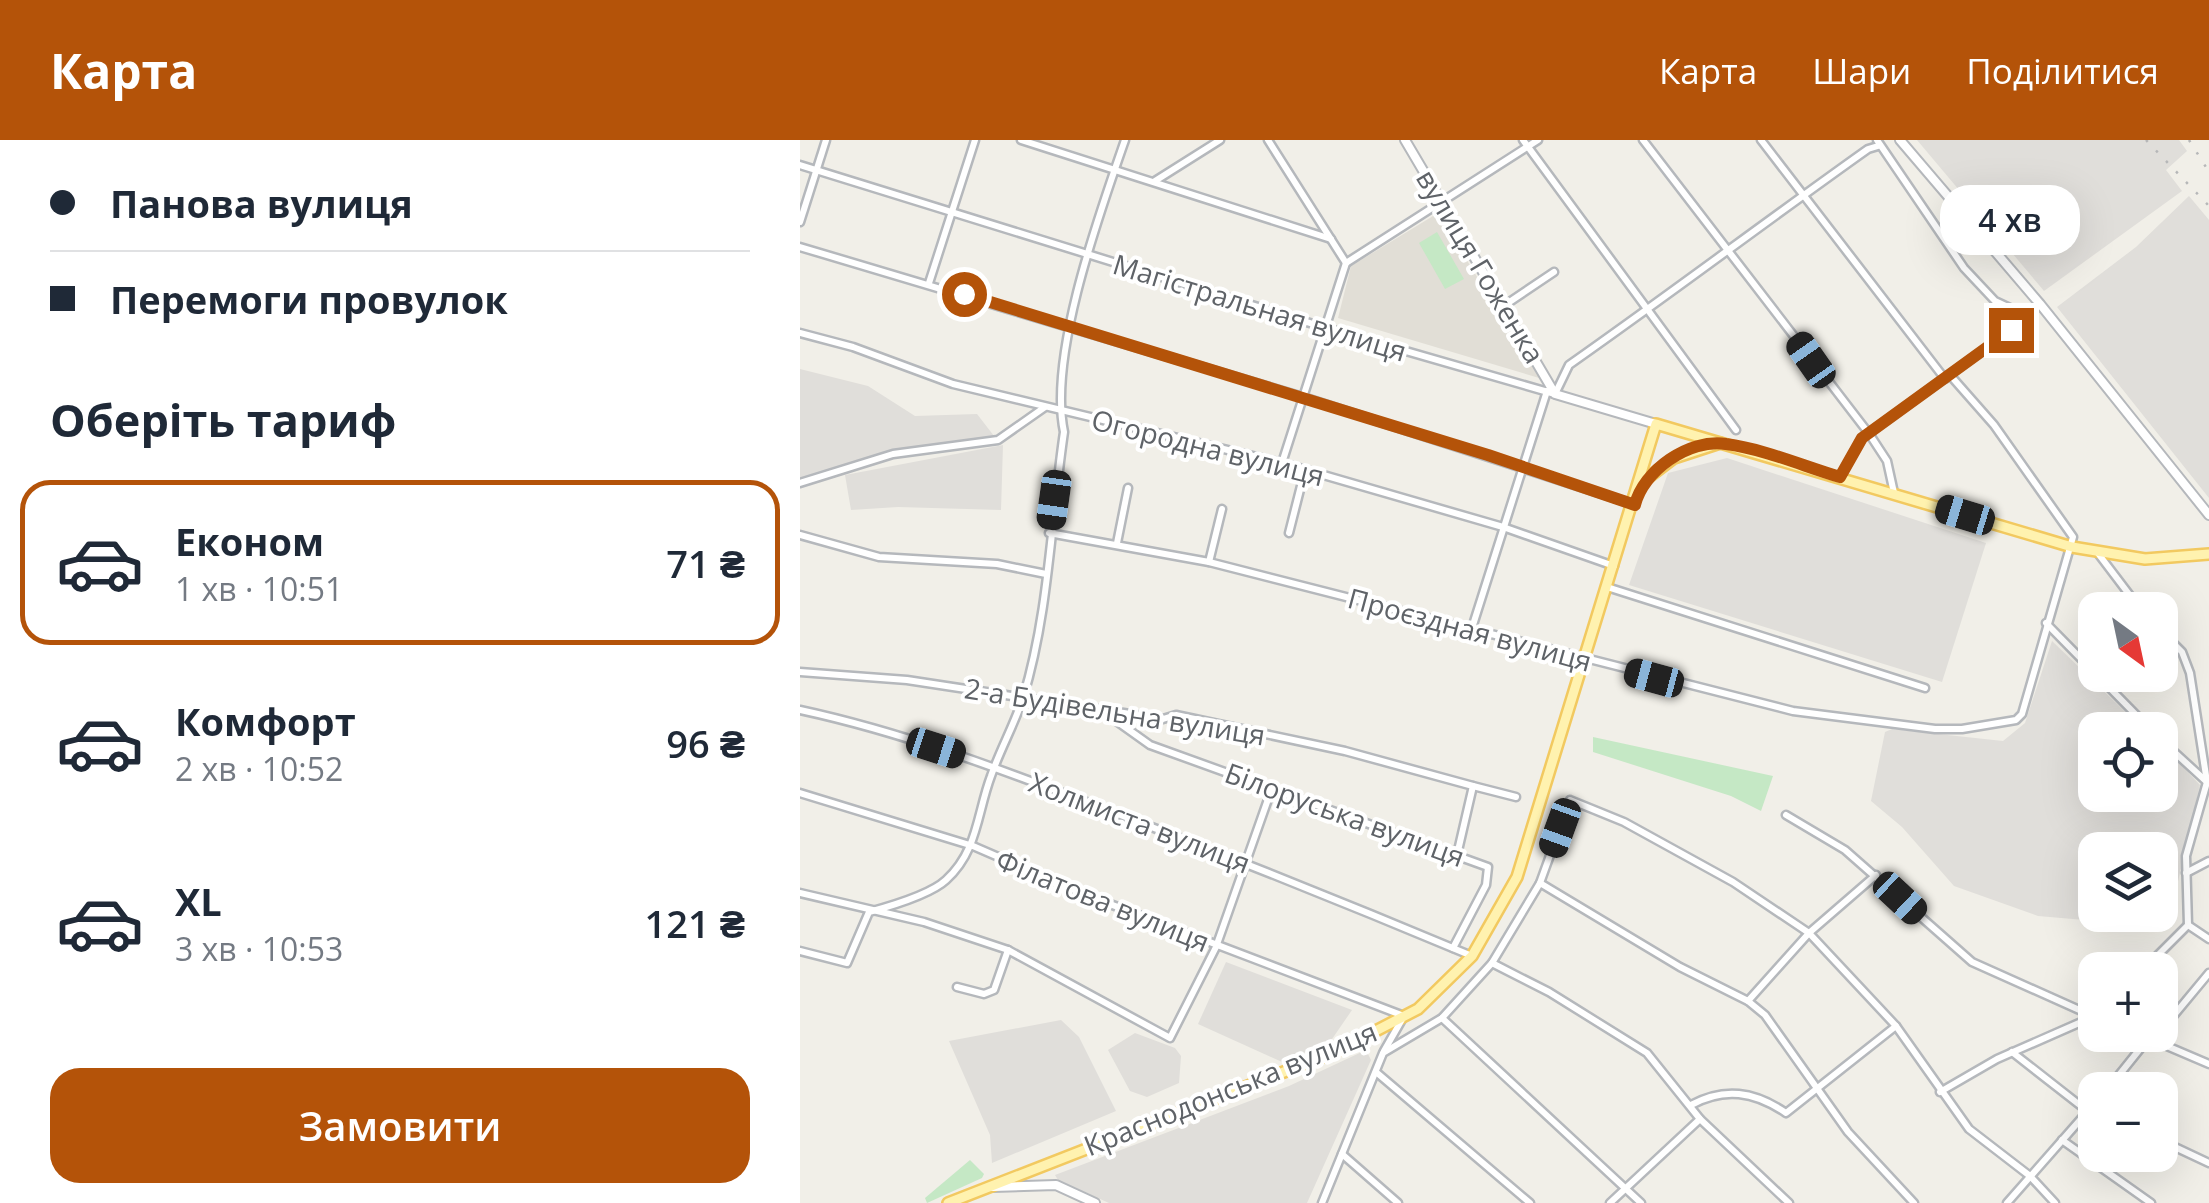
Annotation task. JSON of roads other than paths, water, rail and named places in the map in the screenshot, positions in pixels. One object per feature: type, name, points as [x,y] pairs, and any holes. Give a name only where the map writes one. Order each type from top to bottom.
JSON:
[{"type":"main road","name":"Магістральная вулиця","points":[[1656,424],[1840,477]]},
{"type":"main road","name":"Краснодонська вулиця","points":[[948,1203],[1336,1052],[1438,993],[1472,956],[1516,877],[1635,505],[1656,424]]},
{"type":"main road","points":[[1640,484],[1674,458],[1722,443]]},
{"type":"main road","points":[[1840,477],[2072,547],[2146,559],[2209,554]]},
{"type":"street","points":[[800,222],[826,140]]},
{"type":"street","points":[[929,283],[975,140]]},
{"type":"street","points":[[1020,140],[1331,239]]},
{"type":"street","points":[[800,951],[847,963],[869,912],[933,890],[949,878],[973,846],[995,767],[1024,696],[1046,574],[1064,432],[1059,411],[1070,327],[1125,140]]},
{"type":"street","points":[[1155,181],[1220,140]]},
{"type":"street","points":[[1268,140],[1346,262]]},
{"type":"street","name":"вулиця Гоженка","points":[[1405,140],[1505,305],[1551,392]]},
{"type":"street","points":[[1282,463],[1346,262],[1525,144],[1538,140]]},
{"type":"street","points":[[1643,140],[1870,435],[1887,461],[1894,493]]},
{"type":"street","points":[[1761,140],[1947,378],[2016,457],[2073,537],[2045,622],[2078,656]]},
{"type":"street","points":[[1900,140],[2040,304],[2209,515]]},
{"type":"street","points":[[1472,628],[1551,392],[1569,365],[1728,254],[1868,148],[1878,143],[1964,268],[1996,301],[2027,316],[2040,304]]},
{"type":"street","points":[[1525,144],[1650,308],[1736,430]]},
{"type":"street","name":"Магістральная вулиця","points":[[800,164],[1326,328],[1656,424]]},
{"type":"street","points":[[800,247],[1304,398],[1635,505]]},
{"type":"street","points":[[1505,305],[1554,272]]},
{"type":"street","points":[[1840,477],[1853,448],[2011,330]]},
{"type":"street","name":"Огородна вулиця","points":[[800,333],[852,346],[953,384],[1282,463],[1503,527],[1614,566]]},
{"type":"street","points":[[800,483],[893,454],[998,440],[1044,407]]},
{"type":"street","points":[[1289,533],[1305,470]]},
{"type":"street","points":[[1117,543],[1128,488]]},
{"type":"street","points":[[1210,562],[1222,508]]},
{"type":"street","name":"Проєздная вулиця","points":[[1049,534],[1210,562],[1793,712],[1935,729],[1962,730],[2022,714],[2045,622]]},
{"type":"street","points":[[800,535],[879,557],[997,564],[1046,574]]},
{"type":"street","points":[[2096,551],[2124,592]]},
{"type":"street","points":[[1607,587],[1925,688]]},
{"type":"street","points":[[2161,952],[2188,925],[2186,856],[2208,782],[2190,673],[2178,648]]},
{"type":"street","name":"2-а Будівельна вулиця","points":[[800,672],[908,680],[1163,720],[1176,715],[1346,751],[1516,798]]},
{"type":"street","points":[[2114,692],[2133,712]]},
{"type":"street","name":"Білоруська вулиця","points":[[1097,707],[1150,744],[1488,867],[1486,885],[1453,948]]},
{"type":"street","name":"Холмиста вулиця","points":[[800,710],[861,723],[995,767],[1246,862],[1472,956]]},
{"type":"street","points":[[2178,755],[2208,782]]},
{"type":"street","points":[[1456,855],[1473,786]]},
{"type":"street","points":[[800,893],[924,922],[1008,950],[1170,1038],[1216,947],[1272,788]]},
{"type":"street","name":"Філатова вулиця","points":[[800,793],[973,846],[1216,947],[1404,1016]]},
{"type":"street","points":[[1383,1053],[1442,1018],[1492,963],[1540,883],[1570,800],[1624,822],[1733,882],[1810,933],[1896,1026],[1969,1129],[2030,1176],[2055,1203]]},
{"type":"street","points":[[1786,815],[1876,875],[1972,962],[2078,1010]]},
{"type":"street","points":[[2185,874],[2209,861]]},
{"type":"street","points":[[1748,1001],[1810,933],[1876,875]]},
{"type":"street","points":[[1540,883],[1680,967],[1748,1001],[1765,1015],[1848,1132],[1914,1203]]},
{"type":"street","points":[[2188,925],[2209,939]]},
{"type":"street","points":[[958,986],[984,994],[994,990],[1008,950]]},
{"type":"street","points":[[1492,963],[1549,992],[1647,1053],[1700,1119],[1788,1203]]},
{"type":"street","points":[[2178,1007],[2209,973]]},
{"type":"street","points":[[1322,1203],[1383,1053],[1404,1016]]},
{"type":"street","points":[[1442,1018],[1641,1203]]},
{"type":"street","points":[[1940,1092],[2012,1052],[2078,1024]]},
{"type":"street","points":[[1690,1105],[1722,1092],[1772,1103],[1786,1113],[1896,1026]]},
{"type":"street","points":[[2178,1049],[2209,1064]]},
{"type":"street","points":[[2012,1052],[2078,1097]]},
{"type":"street","points":[[2122,1072],[2139,1052]]},
{"type":"street","points":[[1376,1072],[1527,1202]]},
{"type":"street","points":[[1610,1203],[1700,1119]]},
{"type":"street","points":[[2007,1203],[2078,1123]]},
{"type":"street","points":[[2062,1140],[2151,1203]]},
{"type":"street","points":[[2178,1148],[2209,1162]]},
{"type":"street","points":[[1342,1154],[1398,1203]]},
{"type":"street","points":[[984,1186],[1028,1189],[1056,1185],[1095,1203]]},
{"type":"railway","points":[[2146,140],[2209,206]]},
{"type":"railway","points":[[2189,140],[2209,172]]}]
